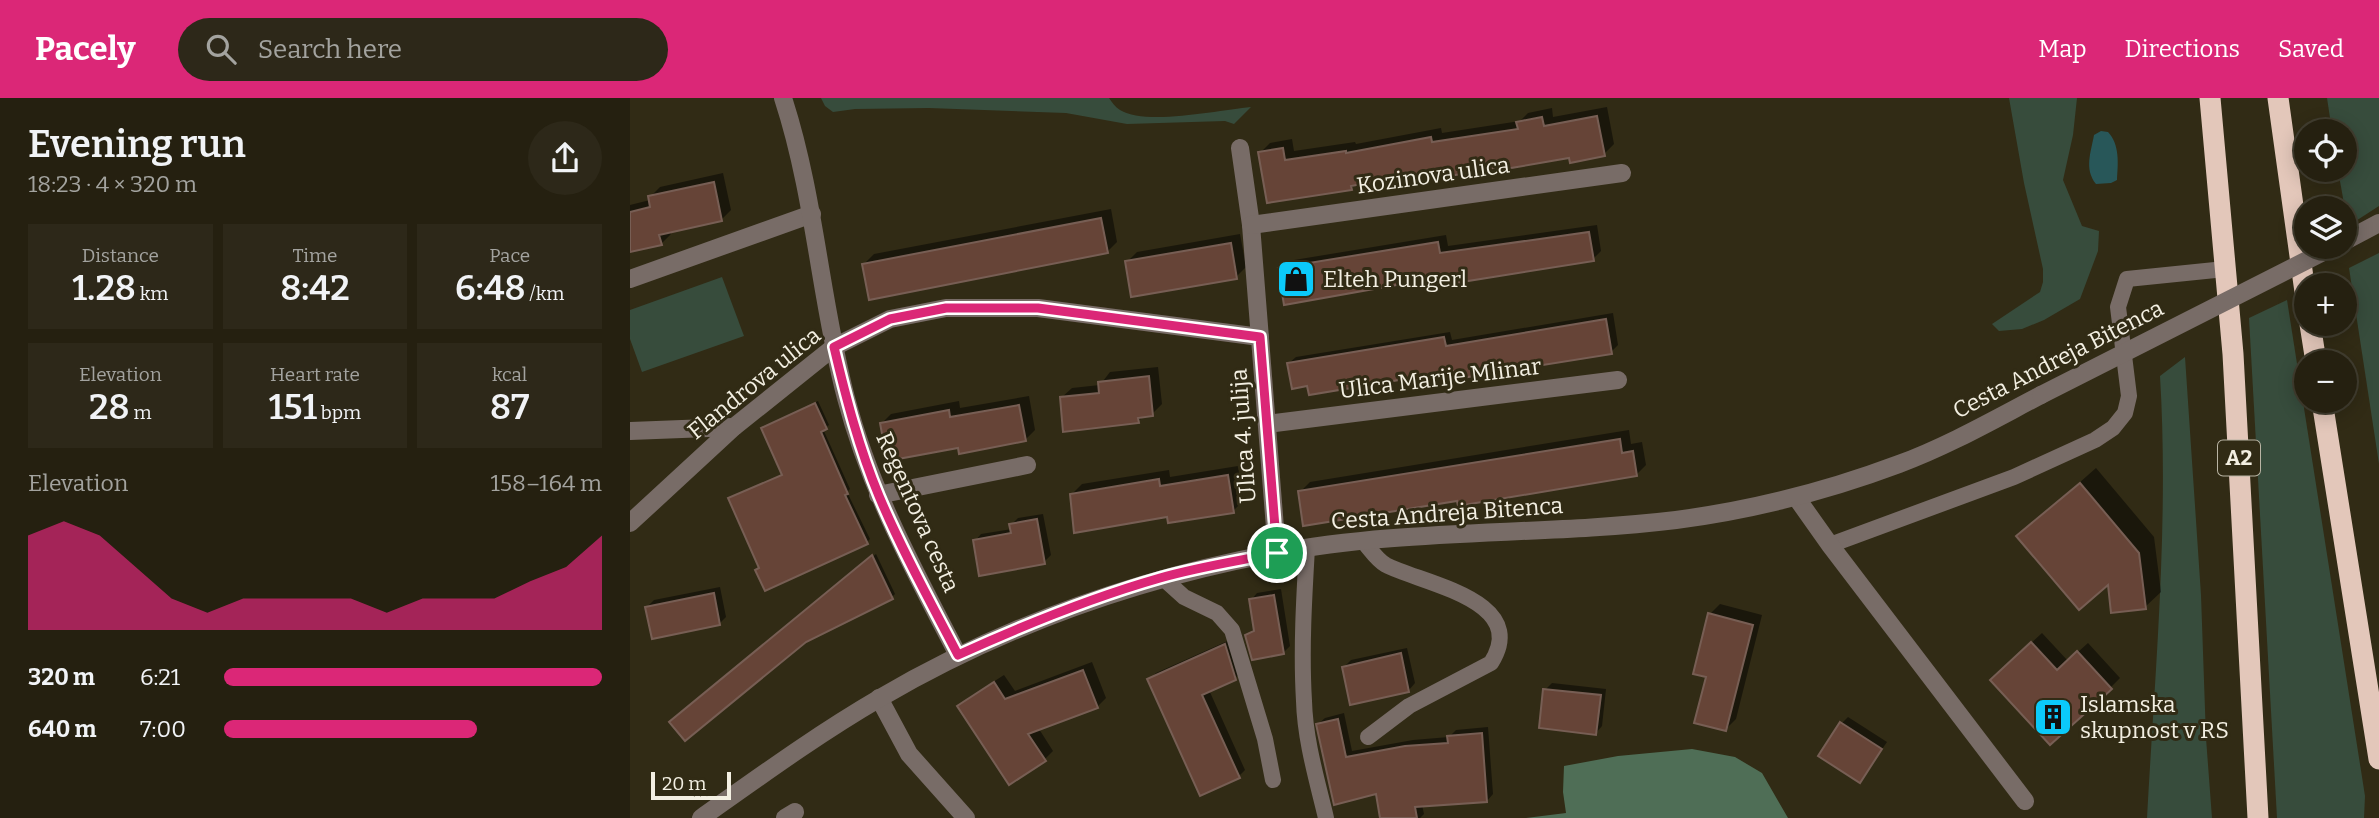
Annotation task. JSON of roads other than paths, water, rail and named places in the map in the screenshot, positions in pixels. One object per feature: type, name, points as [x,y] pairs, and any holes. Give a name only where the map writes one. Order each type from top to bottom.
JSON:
[{"type":"highway","name":"A2","points":[[2210,98],[2240,473],[2258,818]]},
{"type":"highway","points":[[2278,98],[2302,273]]},
{"type":"highway","points":[[2324,413],[2379,759]]},
{"type":"street","name":"Regentova cesta","points":[[783,98],[795,134],[812,214],[834,347],[859,442],[878,495],[900,543],[958,655]]},
{"type":"street","name":"Ulica 4. julija","points":[[1240,148],[1251,225],[1277,553]]},
{"type":"street","name":"Kozinova ulica","points":[[1251,225],[1622,173]]},
{"type":"street","points":[[630,279],[812,214]]},
{"type":"street","points":[[2357,235],[2379,223]]},
{"type":"street","name":"Cesta Andreja Bitenca","points":[[701,818],[879,698],[958,655],[1026,624],[1075,606],[1163,578],[1307,548],[1363,541],[1674,520],[1796,497],[1902,463],[1981,426],[2309,259]]},
{"type":"street","name":"Flandrova ulica","points":[[630,523],[734,427],[834,347],[890,319],[946,308],[1038,308],[1260,337]]},
{"type":"street","name":"Ulica Marije Mlinar","points":[[1267,424],[1618,380]]},
{"type":"street","points":[[630,431],[734,427]]},
{"type":"street","points":[[878,495],[1027,465]]},
{"type":"street","points":[[1796,497],[2025,801]]},
{"type":"street","points":[[879,698],[909,754],[966,818]]},
{"type":"lane","points":[[1830,545],[2014,477],[2095,440],[2113,428],[2125,413],[2129,396],[2118,307],[2127,279],[2225,269]]},
{"type":"lane","points":[[1363,541],[1383,564],[1472,599],[1493,618],[1501,636],[1498,651],[1491,663],[1409,706],[1368,737]]},
{"type":"lane","points":[[1307,548],[1303,618],[1304,702],[1309,744],[1325,818]]},
{"type":"lane","points":[[1163,578],[1184,597],[1217,613],[1232,630],[1265,738],[1273,780]]},
{"type":"water","points":[[2101,131],[2108,132],[2115,143],[2117,180],[2096,184],[2090,172],[2089,160],[2094,135]]},
{"type":"place","name":"Elteh Pungerl","points":[[1296,279]]},
{"type":"place","name":"Islamska skupnost v RS","points":[[2053,717]]}]
